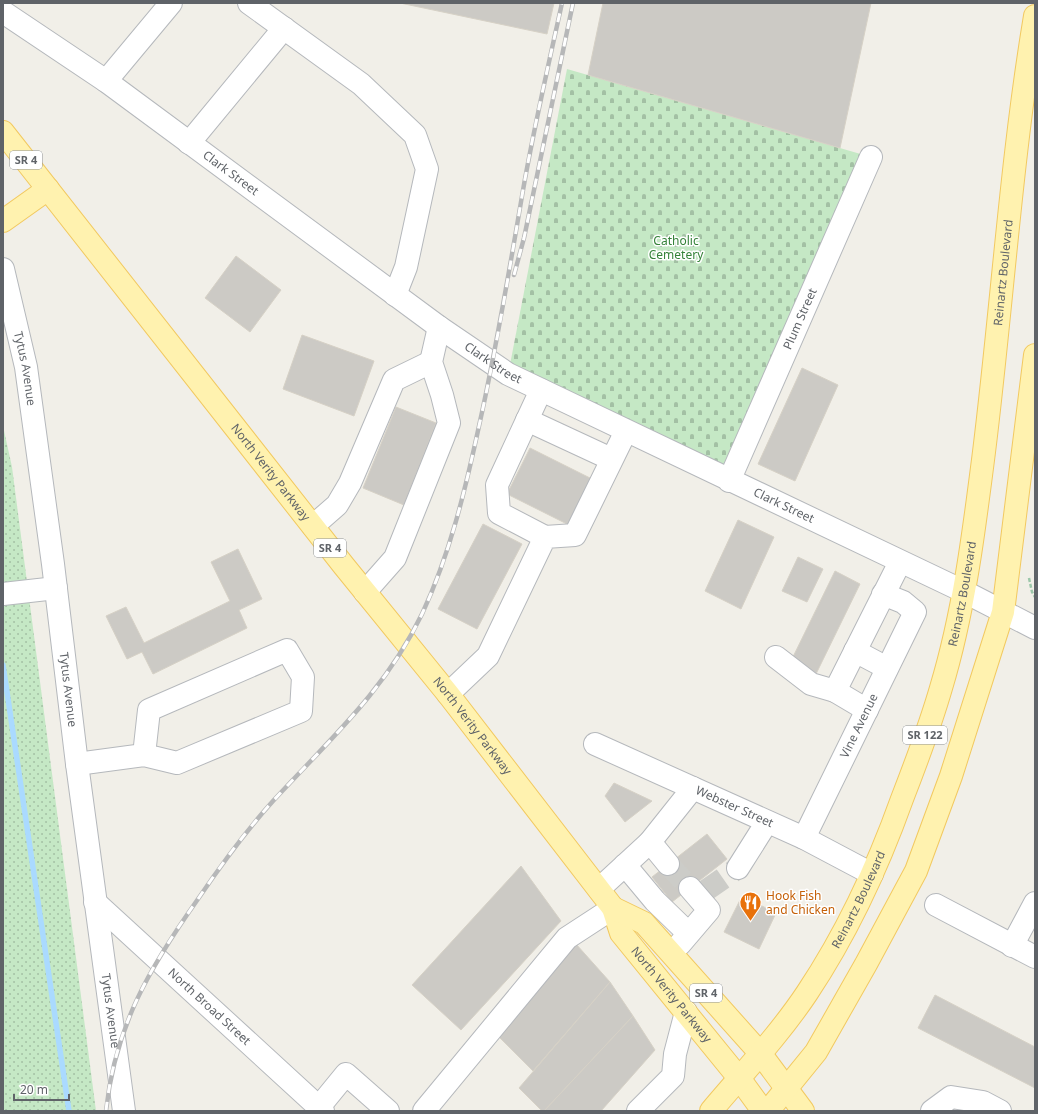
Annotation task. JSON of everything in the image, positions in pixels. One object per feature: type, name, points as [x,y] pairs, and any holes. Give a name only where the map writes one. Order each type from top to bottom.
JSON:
[{"type":"main road","name":"Reinartz Boulevard","points":[[711,1111],[786,1023],[808,992],[839,939],[872,874],[894,822],[941,687],[963,591],[976,516],[995,362],[1024,86],[1035,16]]},
{"type":"main road","name":"North Verity Parkway","points":[[3,132],[365,592],[448,694],[613,908],[621,933],[739,1078]]},
{"type":"main road","points":[[3,220],[48,189]]},
{"type":"main road","points":[[768,1111],[816,1052],[866,964],[916,871],[951,776],[1003,612],[1035,356]]},
{"type":"main road","name":"North Verity Parkway","points":[[613,908],[644,924],[760,1053],[786,1089]]},
{"type":"main road","name":"SR 4","points":[[739,1078],[763,1111]]},
{"type":"main road","name":"SR 4","points":[[786,1089],[803,1111]]},
{"type":"street","points":[[106,81],[171,3]]},
{"type":"street","points":[[249,3],[361,84],[415,135],[427,169],[406,267],[395,295]]},
{"type":"street","name":"Clark Street","points":[[3,12],[106,81],[395,295],[508,374],[626,432],[963,591],[1035,628]]},
{"type":"street","points":[[189,143],[284,28]]},
{"type":"street","name":"Plum Street","points":[[729,481],[871,157]]},
{"type":"street","name":"Tytus Avenue","points":[[3,269],[26,367],[56,588],[77,764],[124,1111]]},
{"type":"street","points":[[365,592],[395,558],[449,422],[442,394],[431,362],[439,327]]},
{"type":"street","points":[[313,526],[336,505],[350,483],[394,380],[431,362]]},
{"type":"street","points":[[541,390],[497,485],[500,512],[545,537],[575,535],[611,459],[626,432]]},
{"type":"street","points":[[527,420],[611,459]]},
{"type":"street","points":[[448,694],[488,656],[545,537]]},
{"type":"street","points":[[835,691],[900,562]]},
{"type":"street","points":[[4,594],[56,588]]},
{"type":"street","name":"Vine Avenue","points":[[804,838],[915,612],[903,602],[883,594]]},
{"type":"street","points":[[77,764],[144,755],[177,763],[301,711],[303,677],[287,650],[149,710],[144,755]]},
{"type":"street","points":[[855,651],[887,668]]},
{"type":"street","points":[[776,657],[811,684],[835,691],[867,710]]},
{"type":"street","name":"Webster Street","points":[[594,744],[804,838],[872,874]]},
{"type":"street","points":[[599,889],[650,842],[693,788]]},
{"type":"street","points":[[738,868],[767,822]]},
{"type":"street","points":[[650,842],[668,864]]},
{"type":"street","points":[[625,866],[655,901],[688,933]]},
{"type":"street","points":[[671,954],[709,910],[698,892]]},
{"type":"street","name":"North Broad Street","points":[[96,902],[321,1109]]},
{"type":"street","points":[[1012,946],[1035,902]]},
{"type":"street","points":[[936,905],[1035,957]]},
{"type":"street","points":[[424,1111],[567,938],[613,908]]},
{"type":"street","points":[[638,1111],[673,1076],[675,1054],[686,1012]]},
{"type":"street","points":[[321,1109],[346,1074],[388,1111]]},
{"type":"street","points":[[932,1111],[951,1097],[983,1102],[1000,1111]]},
{"type":"green space","name":"Catholic Cemetery","points":[[567,69],[871,157],[729,481],[508,375]]},
{"type":"green space","points":[[3,426],[12,467],[96,1111],[3,1111]]},
{"type":"building","points":[[400,3],[554,3],[547,34]]},
{"type":"building","points":[[603,3],[871,3],[840,148],[588,75]]},
{"type":"building","points":[[236,256],[281,290],[250,332],[205,298]]},
{"type":"building","points":[[302,335],[374,361],[354,416],[283,389]]},
{"type":"building","points":[[802,368],[838,385],[795,481],[758,464]]},
{"type":"building","points":[[396,407],[436,423],[404,505],[363,488]]},
{"type":"building","points":[[530,448],[594,480],[571,526],[507,494]]},
{"type":"building","points":[[738,520],[774,537],[741,609],[705,591]]},
{"type":"building","points":[[483,524],[522,544],[477,629],[438,609]]},
{"type":"building","points":[[238,549],[262,599],[239,610],[247,628],[153,674],[142,652],[127,659],[106,616],[126,607],[144,643],[230,601],[211,562]]},
{"type":"building","points":[[798,557],[823,569],[807,602],[782,591]]},
{"type":"building","points":[[835,571],[860,584],[815,676],[790,663]]},
{"type":"building","points":[[614,783],[652,801],[625,822],[605,796]]},
{"type":"building","points":[[707,834],[727,859],[672,902],[652,877]]},
{"type":"building","points":[[521,866],[561,921],[461,1030],[412,985]]},
{"type":"building","name":"Hook Fish and Chicken","points":[[742,896],[776,913],[759,949],[724,932]]},
{"type":"building","points":[[576,944],[610,982],[533,1071],[498,1036]]},
{"type":"building","points":[[610,982],[633,1016],[544,1111],[542,1111],[519,1088]]},
{"type":"building","points":[[935,995],[1035,1047],[1035,1088],[918,1028]]},
{"type":"building","points":[[633,1016],[655,1050],[601,1111],[544,1111]]},
{"type":"waterway","points":[[3,665],[69,1111]]},
{"type":"tunnel","points":[[668,864],[690,888]]},
{"type":"tunnel","points":[[705,891],[738,868]]},
{"type":"railway","points":[[106,1111],[117,1052],[126,1024],[137,999],[165,949],[215,874],[253,825],[273,801],[355,714],[391,667],[407,642],[432,591],[456,522],[474,450],[497,340],[526,172],[562,3]]},
{"type":"railway","points":[[514,275],[524,238],[573,3]]},
{"type":"place","name":"Hook Fish and Chicken","points":[[750,922]]}]
